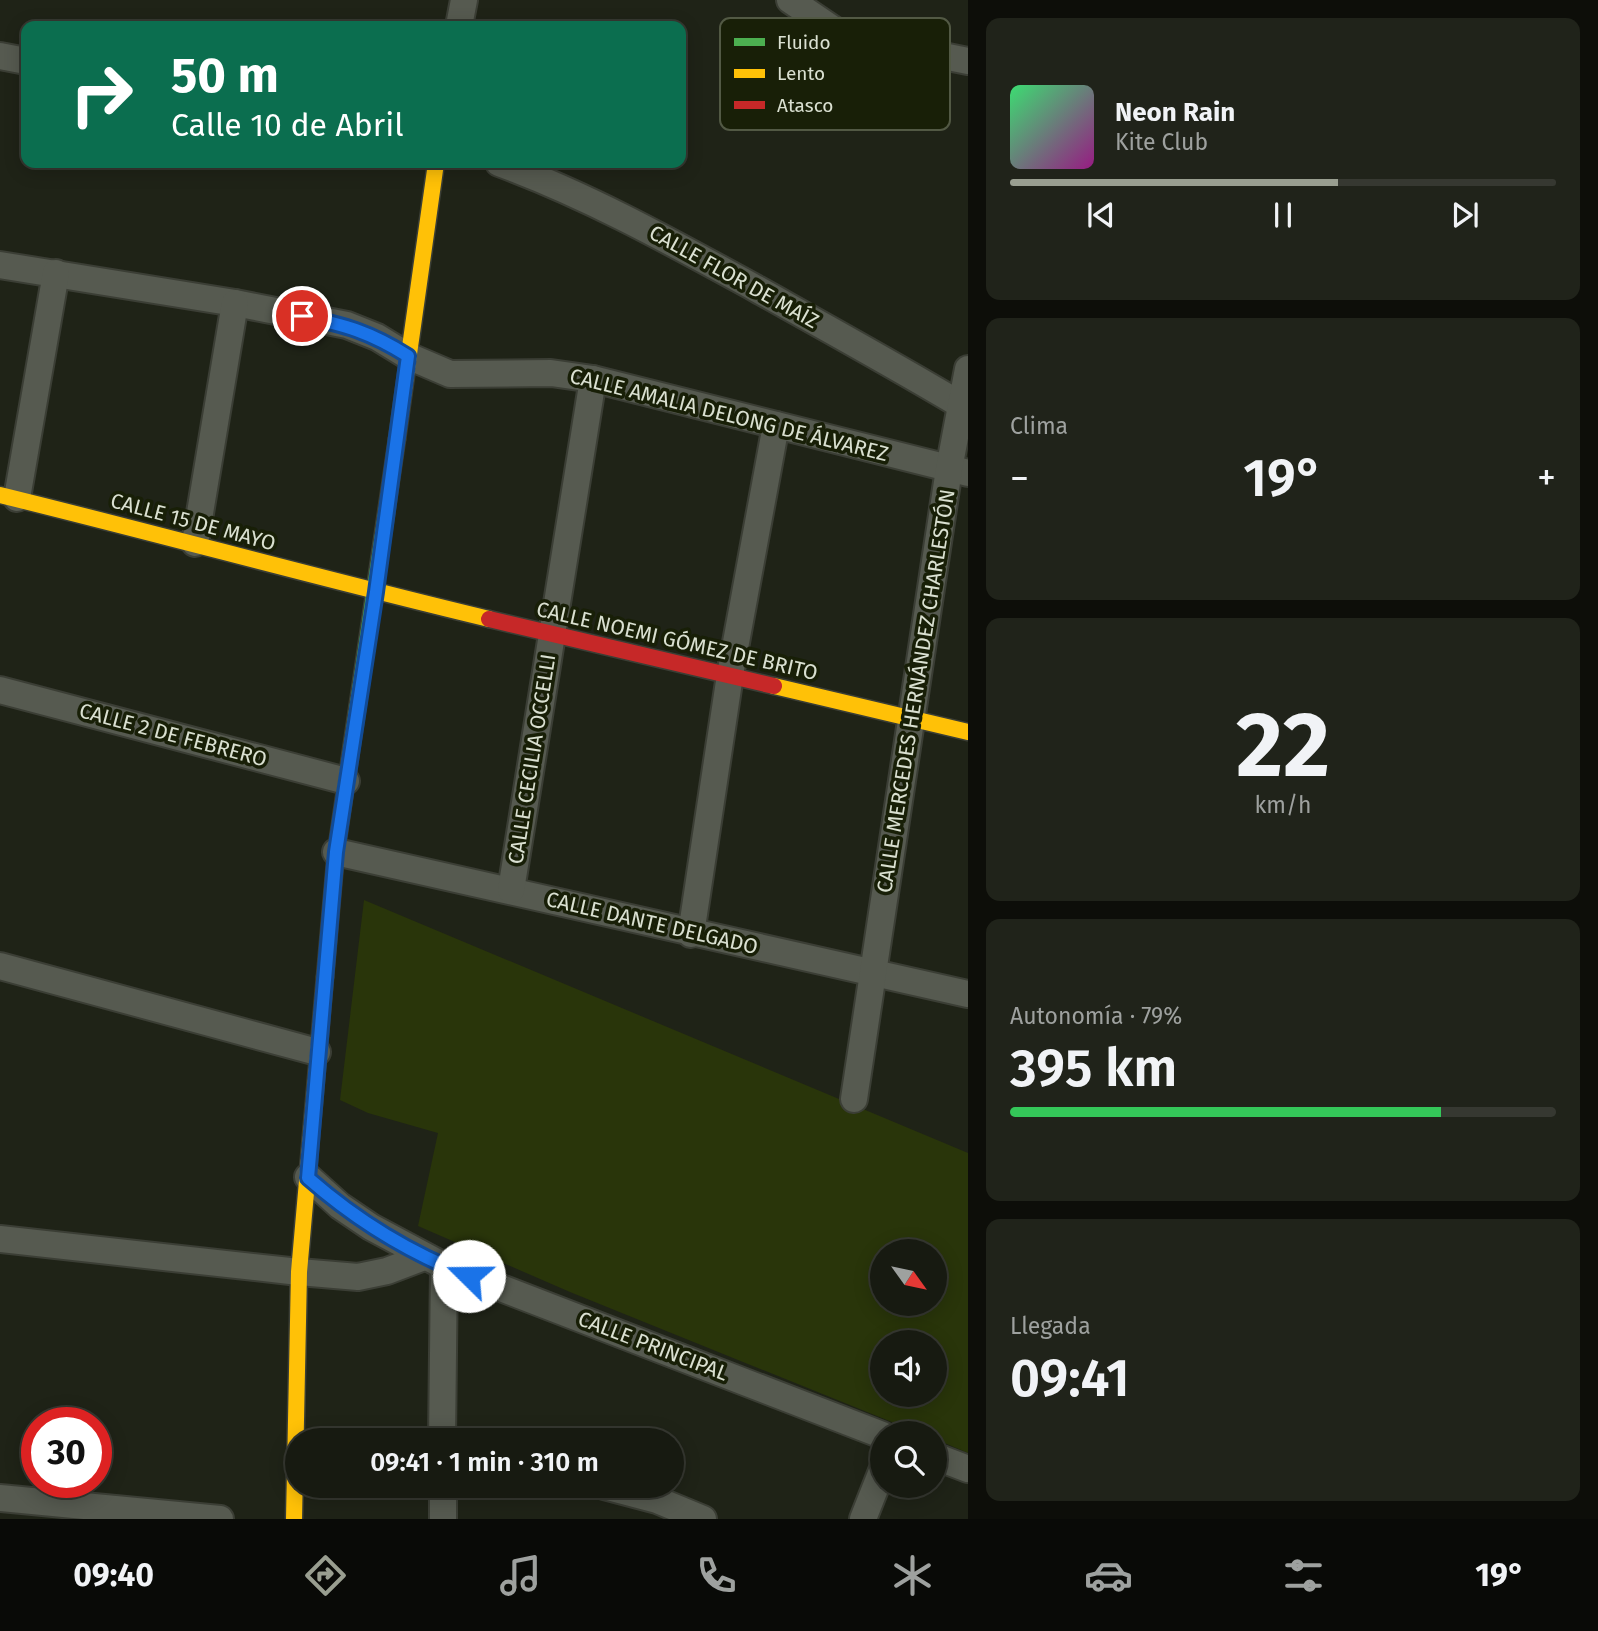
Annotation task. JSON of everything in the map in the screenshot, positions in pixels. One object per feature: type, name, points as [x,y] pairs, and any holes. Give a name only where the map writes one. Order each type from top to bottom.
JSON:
[{"type":"street","points":[[460,21],[464,0]]},
{"type":"street","points":[[790,0],[816,18]]},
{"type":"street","points":[[0,56],[21,60]]},
{"type":"street","points":[[950,57],[968,61]]},
{"type":"street","points":[[295,1519],[299,1272],[336,852],[376,592],[435,168]]},
{"type":"street","name":"CALLE FLOR DE MAÍZ","points":[[511,168],[595,202],[685,249],[876,354],[961,405]]},
{"type":"street","name":"CALLE AMALIA DELONG DE ÁLVAREZ","points":[[0,265],[235,303],[346,325],[377,337],[408,356],[450,374],[551,373],[593,379],[959,471]]},
{"type":"street","points":[[8,496],[56,273]]},
{"type":"street","points":[[195,543],[235,303]]},
{"type":"street","name":"CALLE MERCEDES HERNÁNDEZ CHARLESTÓN","points":[[854,1099],[911,719],[959,471],[961,405],[968,369]]},
{"type":"street","name":"CALLE CECILIA OCCELLI","points":[[511,890],[593,379]]},
{"type":"street","points":[[691,933],[730,676],[776,425]]},
{"type":"street","name":"CALLE 15 DE MAYO","points":[[8,496],[376,592]]},
{"type":"street","name":"CALLE NOEMI GÓMEZ DE BRITO","points":[[376,592],[968,732]]},
{"type":"street","name":"CALLE 2 DE FEBRERO","points":[[0,690],[346,781]]},
{"type":"street","name":"CALLE DANTE DELGADO","points":[[336,852],[968,994]]},
{"type":"street","points":[[0,966],[317,1052]]},
{"type":"street","name":"CALLE PRINCIPAL","points":[[308,1178],[371,1227],[434,1262],[870,1430]]},
{"type":"street","points":[[0,1238],[358,1277],[434,1262],[441,1428]]},
{"type":"street","points":[[947,1461],[968,1469]]},
{"type":"street","points":[[0,1498],[220,1519]]},
{"type":"street","points":[[443,1498],[443,1519]]},
{"type":"street","points":[[649,1498],[703,1519]]},
{"type":"street","points":[[863,1519],[871,1498]]},
{"type":"green space","points":[[364,900],[968,1153],[968,1453],[947,1444],[947,1421],[889,1421],[570,1292],[418,1226],[438,1133],[368,1113],[340,1100]]},
{"type":"traffic: fast","points":[[325,977],[336,852],[397,439]]},
{"type":"traffic: slow","points":[[397,439],[435,168]]},
{"type":"traffic: slow","points":[[0,495],[489,619]]},
{"type":"traffic: slow","points":[[774,686],[968,732]]},
{"type":"traffic: slow","points":[[294,1519],[299,1272],[325,977]]},
{"type":"traffic: jam","points":[[489,619],[774,686]]},
{"type":"route","points":[[302,316],[346,325],[377,337],[408,356],[376,592],[336,852],[308,1178],[371,1227],[424,1257],[469,1276]]}]
